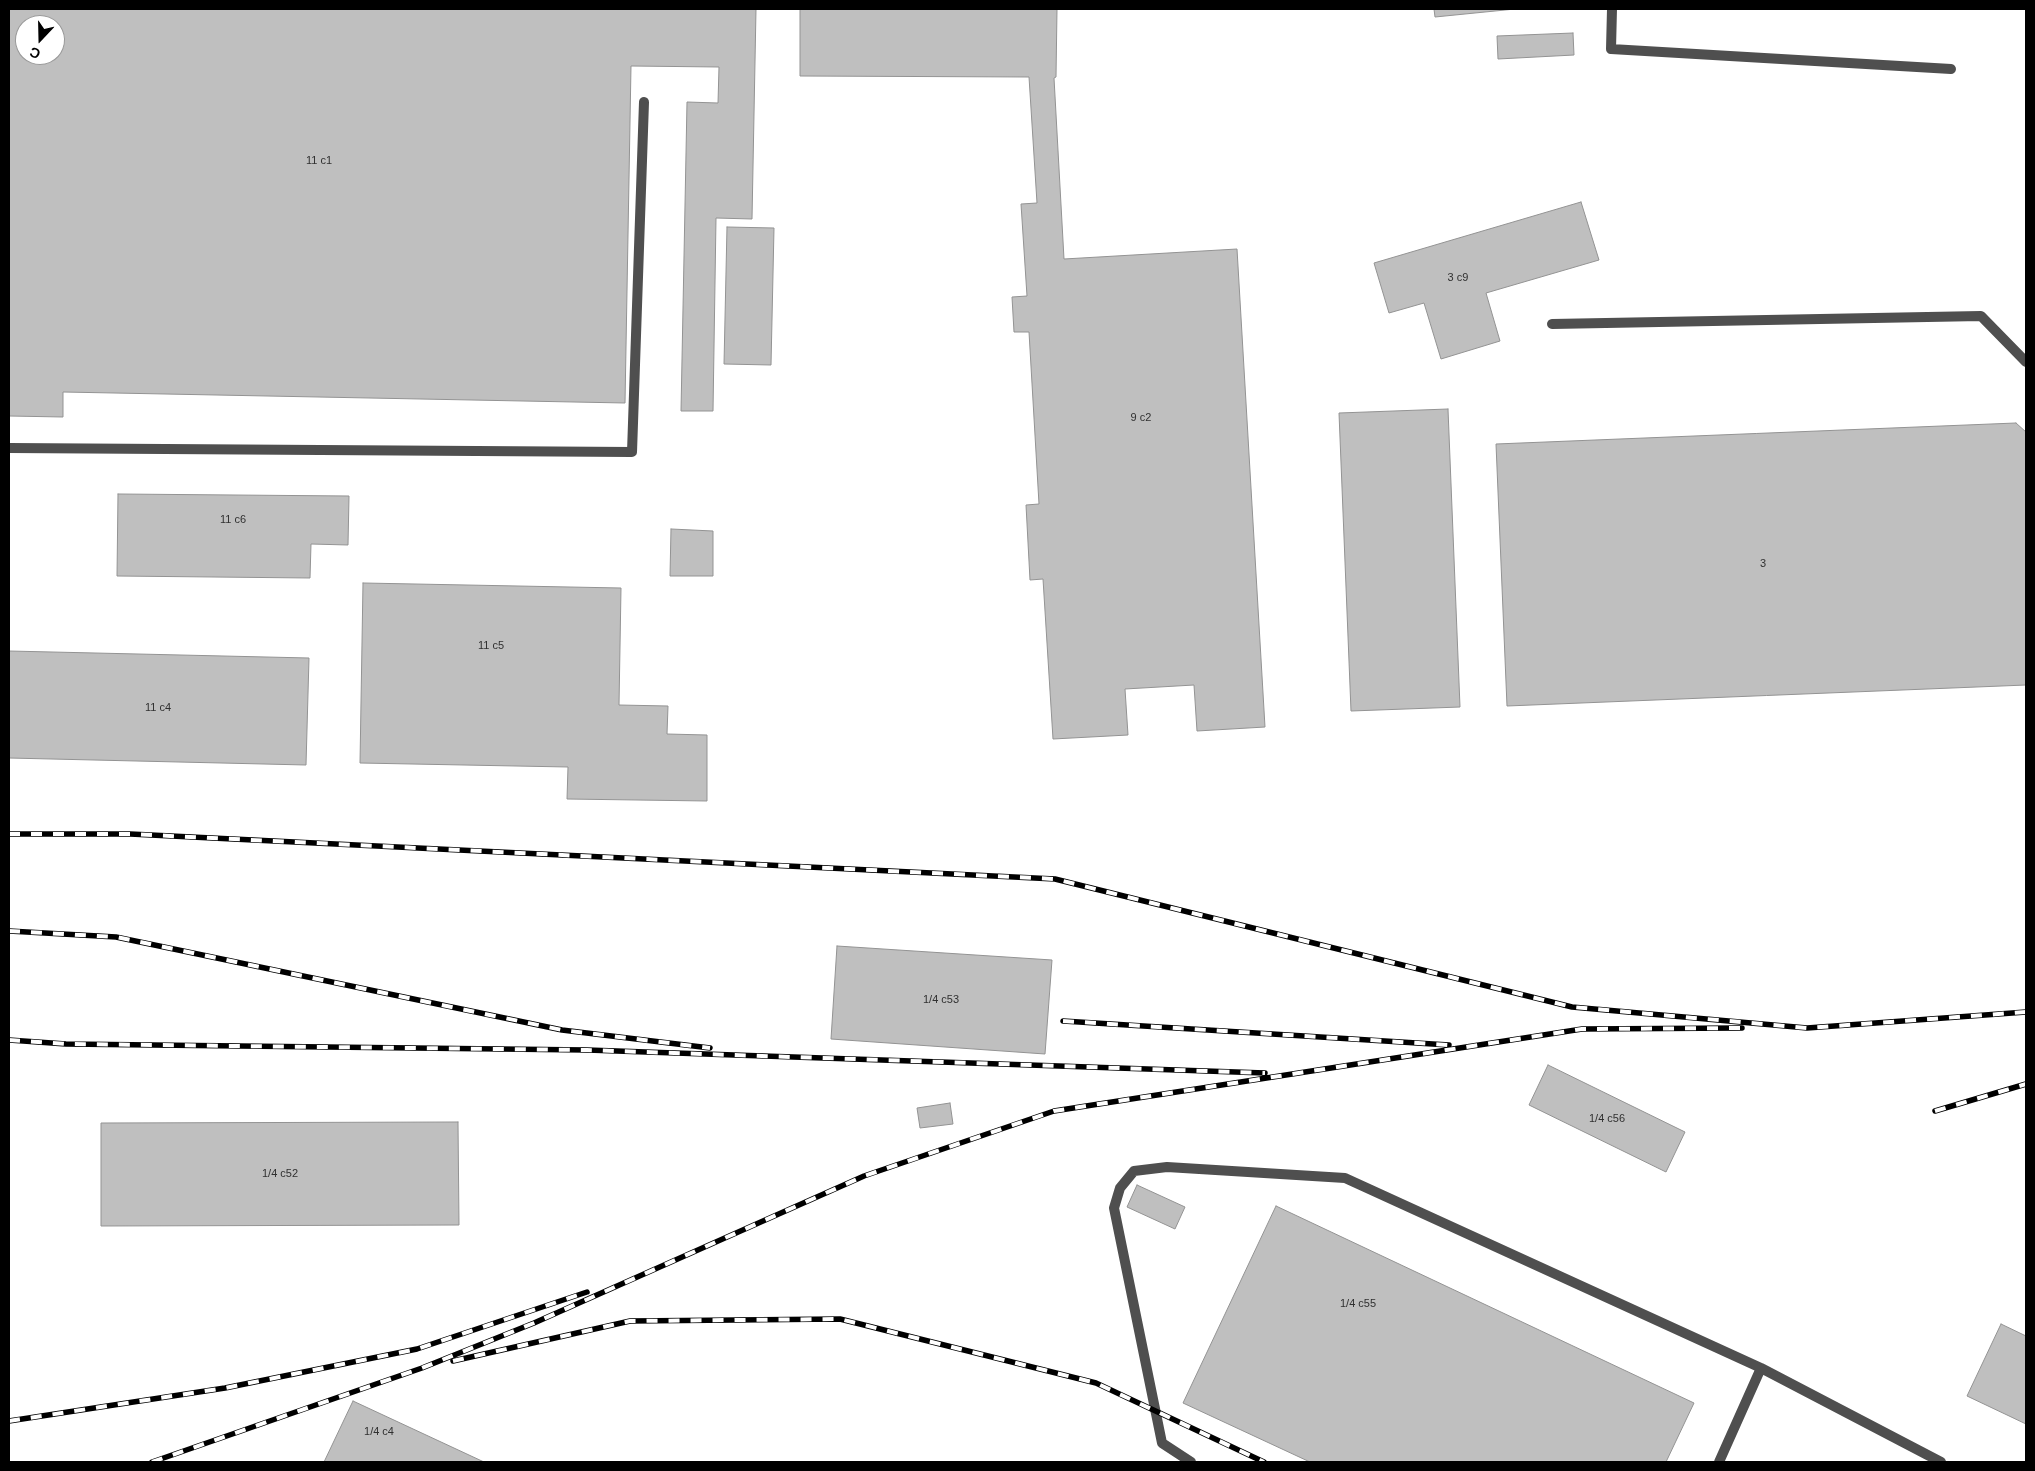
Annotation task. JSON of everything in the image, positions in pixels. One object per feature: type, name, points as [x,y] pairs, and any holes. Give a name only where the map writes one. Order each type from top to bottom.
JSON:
[{"type":"lane","points":[[1612,9],[1611,49],[1951,69]]},
{"type":"lane","points":[[9,448],[632,452],[644,102]]},
{"type":"lane","points":[[1552,324],[1981,316],[2026,362]]},
{"type":"lane","points":[[1191,1462],[1162,1443],[1114,1208],[1120,1188],[1134,1171],[1167,1167],[1345,1178],[1761,1368],[1941,1462]]},
{"type":"lane","points":[[1719,1462],[1761,1368]]},
{"type":"building","points":[[9,9],[756,9],[752,219],[716,218],[713,411],[681,411],[687,102],[718,103],[719,67],[631,66],[625,403],[63,392],[63,417],[9,416]]},
{"type":"building","points":[[800,9],[1057,9],[1056,77],[1054,78],[1064,259],[1237,249],[1265,727],[1197,731],[1194,685],[1125,689],[1128,735],[1053,739],[1043,579],[1030,580],[1026,505],[1039,504],[1029,332],[1014,332],[1012,297],[1027,296],[1021,204],[1037,203],[1029,77],[800,76]]},
{"type":"building","points":[[1434,9],[1515,9],[1435,17]]},
{"type":"building","points":[[1573,33],[1574,55],[1498,59],[1497,36]]},
{"type":"building","points":[[1581,202],[1599,260],[1486,293],[1500,341],[1441,359],[1424,303],[1389,313],[1374,263]]},
{"type":"building","points":[[727,227],[774,228],[771,365],[724,364]]},
{"type":"building","points":[[1448,409],[1460,707],[1351,711],[1339,413]]},
{"type":"building","points":[[2016,423],[2026,432],[2026,685],[1507,706],[1496,444]]},
{"type":"building","points":[[118,494],[349,496],[348,545],[311,544],[310,578],[117,576]]},
{"type":"building","points":[[671,529],[713,531],[713,576],[670,576]]},
{"type":"building","points":[[363,583],[621,588],[619,705],[668,706],[667,734],[707,735],[707,801],[567,799],[568,767],[360,763]]},
{"type":"building","points":[[9,651],[309,658],[306,765],[9,758]]},
{"type":"building","points":[[837,946],[1052,960],[1045,1054],[831,1039]]},
{"type":"building","points":[[1548,1065],[1685,1132],[1666,1172],[1529,1105]]},
{"type":"building","points":[[950,1103],[953,1124],[920,1128],[917,1108]]},
{"type":"building","points":[[458,1122],[459,1225],[101,1226],[101,1123]]},
{"type":"building","points":[[1137,1185],[1185,1207],[1175,1229],[1127,1207]]},
{"type":"building","points":[[1276,1206],[1694,1403],[1666,1462],[1310,1462],[1183,1403]]},
{"type":"building","points":[[2001,1324],[2026,1336],[2026,1424],[1967,1396]]},
{"type":"building","points":[[353,1401],[484,1462],[324,1462]]},
{"type":"railway","points":[[9,834],[130,834],[1055,879],[1572,1007],[1807,1028],[2026,1012]]},
{"type":"railway","points":[[9,931],[116,937],[562,1030],[710,1048]]},
{"type":"railway","points":[[1063,1021],[1449,1045]]},
{"type":"railway","points":[[152,1462],[422,1368],[534,1323],[864,1176],[1054,1111],[1582,1029],[1742,1028]]},
{"type":"railway","points":[[9,1040],[66,1044],[587,1050],[1265,1073]]},
{"type":"railway","points":[[1935,1111],[2026,1084]]},
{"type":"railway","points":[[9,1421],[225,1388],[417,1349],[587,1292]]},
{"type":"railway","points":[[453,1361],[630,1321],[840,1319],[1096,1383],[1264,1462]]}]
